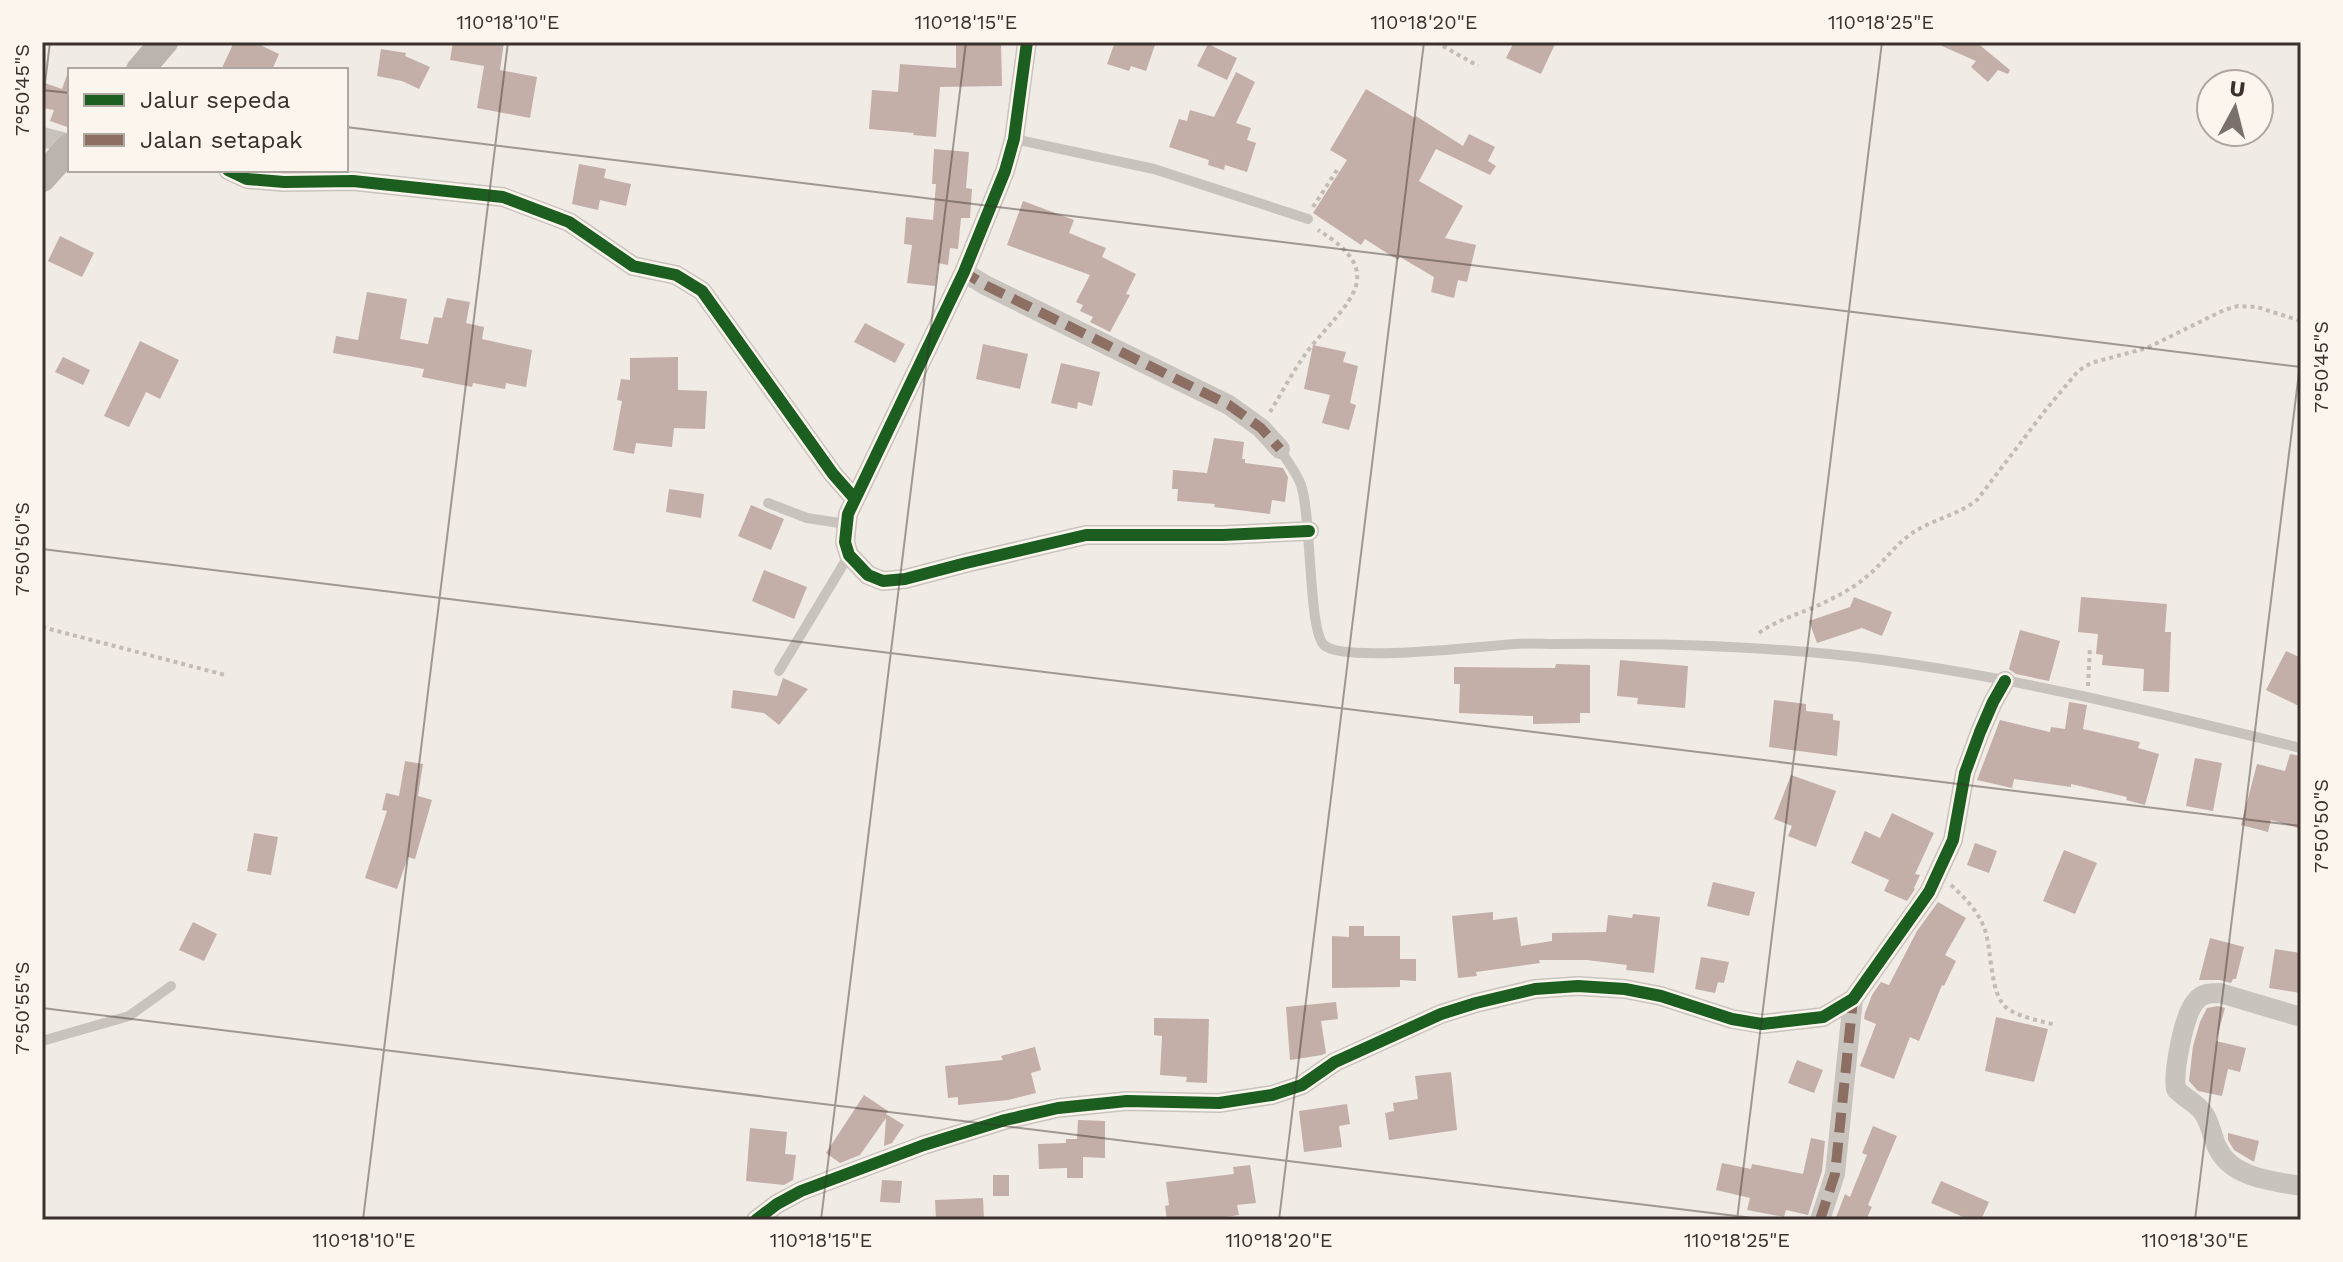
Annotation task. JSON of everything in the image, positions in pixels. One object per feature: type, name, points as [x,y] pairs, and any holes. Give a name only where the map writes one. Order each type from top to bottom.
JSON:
[{"type":"street","points":[[142,68],[164,42]]},
{"type":"street","points":[[1027,42],[1014,139],[1005,171],[964,272],[855,499],[846,524],[845,542],[849,555],[868,575],[883,581],[905,579],[1086,535],[1223,535],[1309,531]]},
{"type":"street","points":[[42,137],[68,145]]},
{"type":"street","points":[[42,178],[68,148]]},
{"type":"street","points":[[232,172],[247,179],[353,181],[503,197],[569,222],[633,266],[676,275],[702,291],[833,474],[855,499]]},
{"type":"street","points":[[964,272],[1229,405],[1261,428],[1280,449]]},
{"type":"street","points":[[756,1220],[777,1204],[812,1187],[924,1145],[1005,1120],[1058,1108],[1127,1101],[1219,1103],[1272,1095],[1302,1085],[1335,1062],[1441,1014],[1535,989],[1578,986],[1625,989],[1661,996],[1732,1019],[1762,1024],[1823,1017],[1853,999],[1929,892],[1953,840],[1965,773],[1980,732],[2005,681]]},
{"type":"street","points":[[2301,1017],[2220,993],[2206,994],[2193,1004],[2179,1048],[2175,1081],[2180,1093],[2203,1111],[2214,1141],[2226,1161],[2247,1174],[2301,1186]]},
{"type":"street","points":[[1820,1220],[1835,1174],[1853,999]]},
{"type":"lane","points":[[1014,139],[1154,169],[1308,219]]},
{"type":"lane","points":[[1280,449],[1301,485],[1309,531],[1317,636],[1323,644],[1341,651],[1634,643],[1783,649],[1881,660],[2088,696],[2301,748]]},
{"type":"lane","points":[[768,503],[807,518],[846,524]]},
{"type":"lane","points":[[779,671],[849,555]]},
{"type":"lane","points":[[42,1041],[129,1016],[171,986]]},
{"type":"path","points":[[1436,42],[1478,66]]},
{"type":"path","points":[[1261,428],[1309,350],[1342,311],[1357,283],[1356,265],[1351,257],[1308,219],[1337,170]]},
{"type":"path","points":[[1744,648],[1771,625],[1829,601],[1853,587],[1921,527],[1963,511],[1977,500],[2078,371],[2091,363],[2147,348],[2238,306],[2257,307],[2301,321]]},
{"type":"path","points":[[42,627],[225,675]]},
{"type":"path","points":[[2088,696],[2090,646]]},
{"type":"path","points":[[1938,873],[1974,908],[1983,925],[2002,1003],[2018,1013],[2056,1025]]},
{"type":"building","points":[[234,42],[254,42],[279,54],[273,68],[222,68]]},
{"type":"building","points":[[453,42],[504,42],[500,70],[537,77],[530,118],[477,108],[484,66],[450,60]]},
{"type":"building","points":[[956,42],[1001,42],[1002,86],[940,87],[936,137],[869,129],[872,90],[898,92],[900,64],[956,68]]},
{"type":"building","points":[[1115,42],[1156,42],[1146,71],[1131,66],[1129,71],[1107,64]]},
{"type":"building","points":[[1514,42],[1556,42],[1541,74],[1506,58]]},
{"type":"building","points":[[1933,42],[1976,42],[2010,70],[2008,74],[1998,70],[1988,82],[1971,67],[1976,61]]},
{"type":"building","points":[[1208,44],[1237,58],[1227,80],[1197,66]]},
{"type":"building","points":[[381,49],[406,53],[405,56],[430,67],[419,89],[402,81],[377,76]]},
{"type":"building","points":[[68,72],[68,127],[50,121],[54,110],[42,108],[42,82],[62,89]]},
{"type":"building","points":[[1236,72],[1255,82],[1236,123],[1251,128],[1247,140],[1256,143],[1247,172],[1225,165],[1224,170],[1208,165],[1209,160],[1169,147],[1179,119],[1187,121],[1190,110],[1214,117]]},
{"type":"building","points":[[1366,89],[1463,146],[1469,134],[1495,147],[1488,161],[1496,166],[1490,175],[1436,149],[1419,181],[1463,206],[1445,238],[1476,245],[1467,282],[1458,280],[1454,298],[1431,292],[1434,277],[1400,257],[1398,260],[1365,239],[1361,245],[1313,213],[1347,160],[1330,150]]},
{"type":"building","points":[[934,149],[969,152],[966,188],[972,189],[970,218],[961,218],[958,249],[950,248],[948,265],[938,263],[935,286],[907,283],[912,245],[904,244],[906,217],[933,220],[936,184],[932,184]]},
{"type":"building","points":[[579,164],[606,169],[604,178],[631,184],[626,206],[600,200],[598,210],[572,204]]},
{"type":"building","points":[[1023,201],[1074,220],[1069,233],[1106,248],[1102,257],[1136,274],[1126,294],[1130,295],[1110,332],[1090,322],[1093,317],[1080,311],[1083,305],[1076,302],[1090,275],[1007,245]]},
{"type":"building","points":[[60,236],[94,253],[82,277],[48,261]]},
{"type":"building","points":[[367,292],[407,299],[400,339],[428,344],[434,317],[442,318],[447,298],[470,302],[466,323],[484,327],[482,339],[532,350],[526,387],[506,383],[505,389],[473,383],[472,387],[422,377],[424,369],[333,353],[336,336],[358,340]]},
{"type":"building","points":[[865,323],[905,344],[895,363],[854,342]]},
{"type":"building","points":[[140,341],[179,360],[160,399],[146,392],[129,427],[104,416]]},
{"type":"building","points":[[983,344],[1028,354],[1020,389],[976,379]]},
{"type":"building","points":[[1313,345],[1346,352],[1343,362],[1358,366],[1350,403],[1356,405],[1349,430],[1322,423],[1330,395],[1304,389]]},
{"type":"building","points":[[63,357],[90,370],[83,385],[55,372]]},
{"type":"building","points":[[678,357],[678,390],[707,391],[705,429],[674,428],[672,447],[636,443],[634,454],[613,450],[622,401],[617,400],[621,379],[630,380],[630,358]]},
{"type":"building","points":[[1061,363],[1100,372],[1092,406],[1078,402],[1077,409],[1051,403]]},
{"type":"building","points":[[1214,438],[1244,442],[1242,459],[1245,463],[1283,468],[1288,477],[1285,502],[1272,500],[1270,514],[1177,501],[1178,489],[1172,489],[1173,470],[1207,473]]},
{"type":"building","points":[[669,489],[704,494],[701,518],[666,512]]},
{"type":"building","points":[[751,505],[784,519],[771,550],[738,536]]},
{"type":"building","points":[[764,570],[807,587],[794,619],[752,601]]},
{"type":"building","points":[[1854,597],[1892,612],[1882,636],[1862,628],[1817,643],[1809,621],[1850,607]]},
{"type":"building","points":[[2081,597],[2167,604],[2165,632],[2171,632],[2169,692],[2143,691],[2144,669],[2102,665],[2103,655],[2096,654],[2098,634],[2078,632]]},
{"type":"building","points":[[2020,630],[2060,641],[2049,681],[2016,674],[2009,669]]},
{"type":"building","points":[[2286,651],[2301,658],[2301,707],[2266,690]]},
{"type":"building","points":[[1620,660],[1688,666],[1685,708],[1637,704],[1638,698],[1617,696]]},
{"type":"building","points":[[1556,664],[1590,665],[1590,713],[1580,713],[1580,723],[1533,724],[1533,716],[1459,713],[1460,684],[1454,684],[1454,667],[1555,668]]},
{"type":"building","points":[[783,678],[808,689],[779,725],[764,713],[731,708],[733,690],[777,696]]},
{"type":"building","points":[[1774,700],[1806,704],[1806,711],[1833,714],[1833,720],[1840,721],[1837,756],[1769,747]]},
{"type":"building","points":[[2069,702],[2087,705],[2083,729],[2140,742],[2138,748],[2159,754],[2145,805],[2126,800],[2127,797],[2071,784],[2071,787],[2014,779],[2012,788],[1977,780],[2000,720],[2050,732],[2051,727],[2065,729]]},
{"type":"building","points":[[2290,754],[2301,756],[2301,829],[2271,820],[2268,832],[2241,825],[2257,764],[2285,771]]},
{"type":"building","points":[[2195,758],[2222,763],[2213,811],[2186,806]]},
{"type":"building","points":[[405,761],[423,764],[418,796],[432,800],[415,859],[408,857],[397,889],[365,878],[387,811],[382,810],[386,793],[399,796]]},
{"type":"building","points":[[1791,775],[1836,791],[1816,847],[1788,836],[1792,826],[1774,819]]},
{"type":"building","points":[[1892,813],[1934,833],[1915,874],[1920,875],[1915,889],[1907,901],[1884,891],[1889,880],[1851,863],[1865,831],[1880,838]]},
{"type":"building","points":[[254,833],[278,837],[271,875],[247,871]]},
{"type":"building","points":[[1975,843],[1997,851],[1989,873],[1967,865]]},
{"type":"building","points":[[2064,850],[2097,863],[2075,914],[2043,901]]},
{"type":"building","points":[[1713,882],[1755,892],[1749,916],[1707,906]]},
{"type":"building","points":[[1938,902],[1966,918],[1945,955],[1956,961],[1942,985],[1919,1041],[1910,1037],[1894,1079],[1860,1066],[1876,1024],[1864,1019],[1865,1013],[1881,982],[1889,985],[1917,931]]},
{"type":"building","points":[[1493,912],[1493,920],[1517,917],[1521,946],[1552,941],[1552,933],[1606,932],[1608,915],[1660,917],[1654,973],[1626,970],[1627,965],[1587,960],[1539,960],[1540,963],[1476,972],[1477,976],[1458,978],[1452,916]]},
{"type":"building","points":[[193,922],[217,934],[204,961],[179,950]]},
{"type":"building","points":[[1349,926],[1364,926],[1364,936],[1400,936],[1400,959],[1416,959],[1416,981],[1400,980],[1400,987],[1332,988],[1332,936],[1349,937]]},
{"type":"building","points":[[2210,938],[2244,947],[2236,979],[2231,983],[2199,980]]},
{"type":"building","points":[[2275,949],[2301,953],[2301,993],[2269,988]]},
{"type":"building","points":[[1701,957],[1729,962],[1724,983],[1718,982],[1715,993],[1695,989]]},
{"type":"building","points":[[1336,1002],[1338,1019],[1321,1021],[1326,1053],[1290,1060],[1286,1007]]},
{"type":"building","points":[[2207,1008],[2225,1008],[2216,1041],[2246,1048],[2240,1072],[2228,1069],[2222,1096],[2198,1091],[2189,1081],[2193,1046],[2200,1022]]},
{"type":"building","points":[[1996,1017],[2048,1029],[2034,1082],[1985,1071]]},
{"type":"building","points":[[1154,1018],[1209,1019],[1207,1083],[1186,1082],[1187,1077],[1160,1075],[1162,1036],[1154,1035]]},
{"type":"building","points":[[1035,1047],[1041,1070],[1031,1073],[1036,1093],[1008,1100],[958,1105],[958,1097],[948,1098],[945,1066],[1003,1060],[1001,1056]]},
{"type":"building","points":[[1797,1060],[1823,1070],[1814,1093],[1788,1083]]},
{"type":"building","points":[[1451,1072],[1457,1130],[1389,1140],[1385,1113],[1394,1111],[1393,1103],[1418,1099],[1415,1076]]},
{"type":"building","points":[[864,1095],[904,1125],[892,1143],[884,1146],[886,1118],[860,1155],[840,1163],[826,1153]]},
{"type":"building","points":[[1347,1104],[1350,1124],[1339,1126],[1342,1147],[1304,1152],[1299,1111]]},
{"type":"building","points":[[1078,1120],[1105,1121],[1105,1158],[1083,1157],[1083,1178],[1067,1178],[1067,1168],[1039,1169],[1038,1144],[1066,1143],[1066,1139],[1077,1139]]},
{"type":"building","points":[[1873,1126],[1897,1136],[1868,1205],[1872,1207],[1866,1220],[1835,1220],[1845,1194],[1850,1197],[1867,1155],[1862,1153]]},
{"type":"building","points":[[750,1128],[787,1132],[785,1154],[796,1155],[793,1180],[784,1185],[746,1181]]},
{"type":"building","points":[[2228,1133],[2259,1141],[2254,1162],[2234,1150]]},
{"type":"building","points":[[1811,1138],[1825,1141],[1822,1171],[1808,1215],[1786,1210],[1784,1217],[1747,1210],[1750,1198],[1716,1190],[1722,1163],[1751,1169],[1752,1164],[1803,1174]]},
{"type":"building","points":[[1250,1165],[1256,1203],[1237,1205],[1239,1215],[1207,1220],[1167,1220],[1166,1182],[1234,1174],[1233,1167]]},
{"type":"building","points":[[993,1175],[1009,1175],[1009,1196],[993,1196]]},
{"type":"building","points":[[882,1180],[902,1181],[900,1203],[880,1202]]},
{"type":"building","points":[[1941,1181],[1989,1202],[1981,1220],[1970,1220],[1931,1203]]},
{"type":"building","points":[[983,1198],[984,1220],[936,1220],[935,1200]]},
{"type":"marked path","points":[[962,276],[964,272],[1229,405],[1261,428],[1280,449]]},
{"type":"marked path","points":[[1820,1220],[1835,1174],[1853,999]]},
{"type":"cycle path","points":[[1027,42],[1014,139],[1005,171],[964,272],[848,514],[845,542],[849,555],[868,575],[883,581],[905,579],[1086,535],[1223,535],[1309,531]]},
{"type":"cycle path","points":[[232,172],[247,179],[353,181],[503,197],[569,222],[633,266],[676,275],[702,291],[833,474],[855,499]]},
{"type":"cycle path","points":[[756,1220],[801,1191],[924,1145],[1005,1120],[1058,1108],[1127,1101],[1219,1103],[1272,1095],[1302,1085],[1335,1062],[1441,1014],[1535,989],[1578,986],[1625,989],[1661,996],[1732,1019],[1762,1024],[1823,1017],[1853,999],[1929,892],[1953,840],[1965,773],[1993,702],[2005,681]]}]
